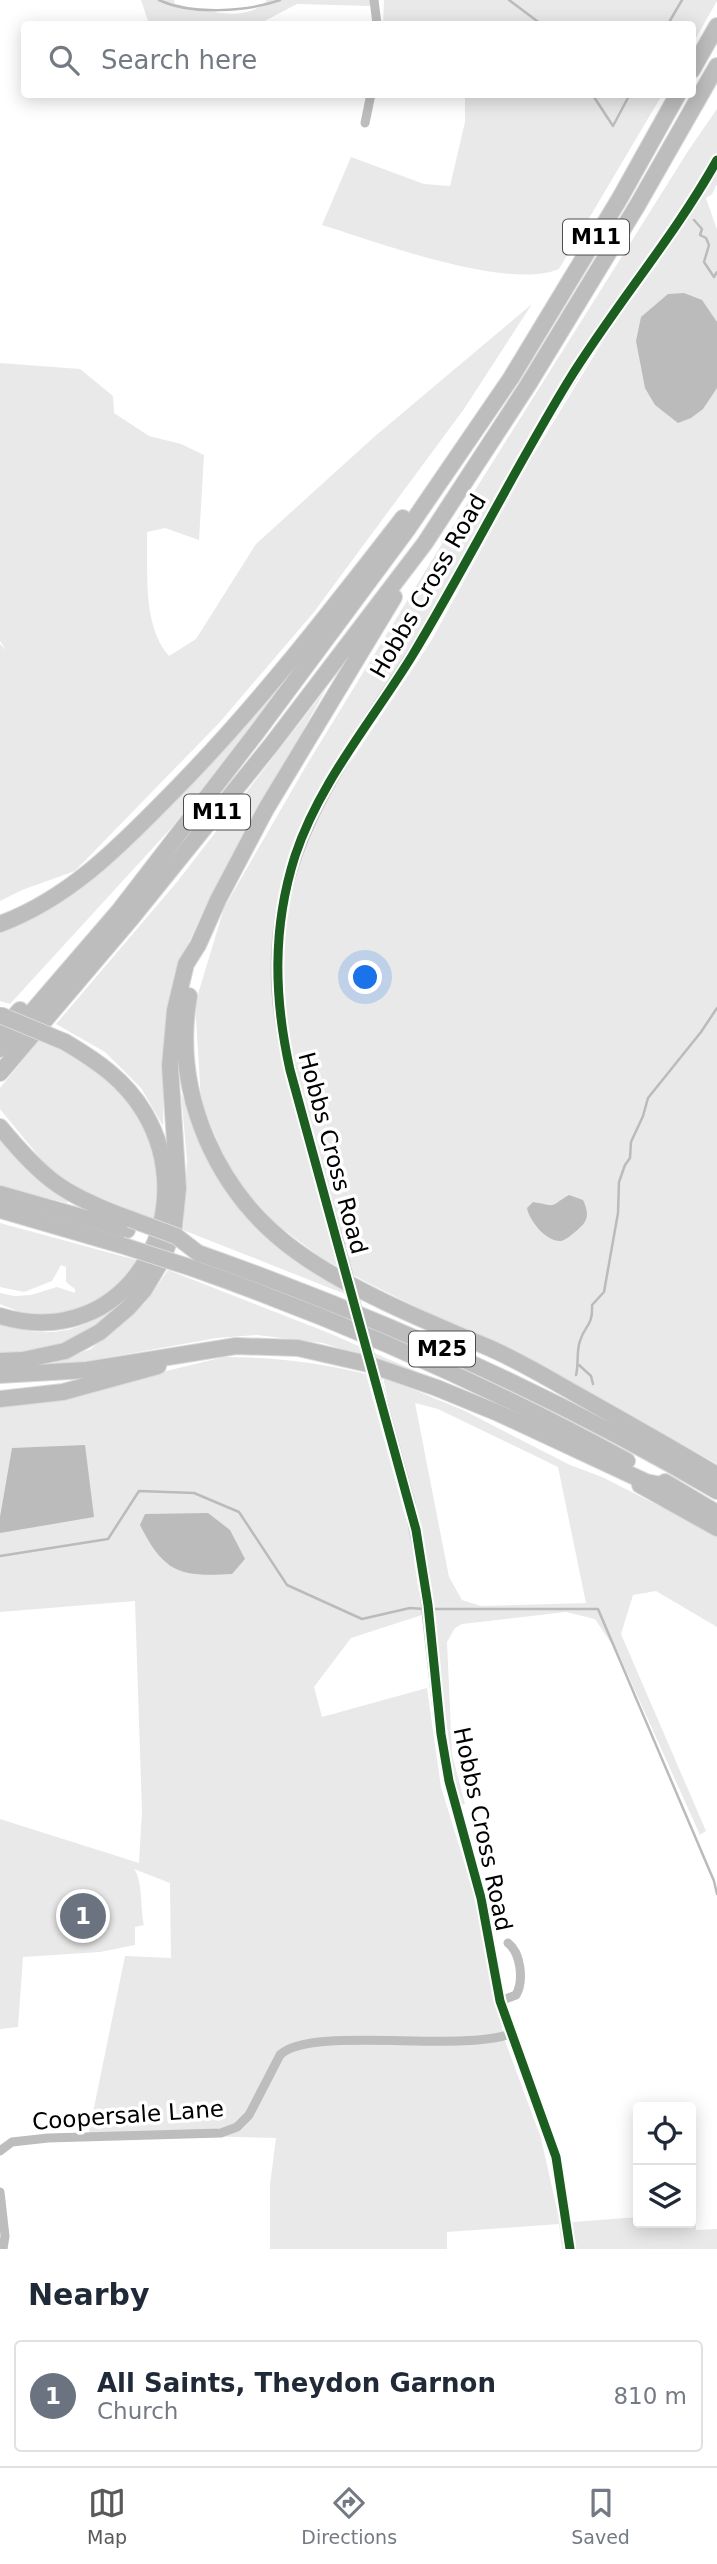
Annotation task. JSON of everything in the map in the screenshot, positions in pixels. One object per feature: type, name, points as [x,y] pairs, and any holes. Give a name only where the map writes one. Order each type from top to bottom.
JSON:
[{"type":"highway","points":[[696,63],[717,26]]},
{"type":"highway","name":"M11","points":[[0,1073],[130,920],[264,754],[425,543],[528,385],[637,206],[717,66]]},
{"type":"highway","name":"M11","points":[[0,1049],[119,911],[257,732],[407,530],[511,378],[620,198],[676,98]]},
{"type":"highway","points":[[0,924],[48,901],[83,877],[131,835],[207,757],[296,656],[511,378]]},
{"type":"highway","points":[[0,1361],[23,1360],[65,1350],[100,1332],[144,1290],[163,1258],[174,1227],[178,1188],[171,1103],[172,1034],[186,964],[266,808],[390,606],[425,543]]},
{"type":"highway","points":[[0,1031],[68,956],[119,911]]},
{"type":"highway","points":[[198,945],[186,1015],[188,1080],[203,1132],[217,1162],[235,1189],[270,1230],[313,1263],[369,1293],[474,1342]]},
{"type":"highway","points":[[0,1015],[65,1042],[122,1082],[145,1114],[155,1135],[164,1178],[159,1232],[143,1268],[107,1305],[64,1322],[31,1322],[0,1316]]},
{"type":"highway","points":[[0,1127],[27,1160],[53,1183],[85,1201],[126,1231],[176,1236],[195,1261]]},
{"type":"highway","name":"M25","points":[[0,1194],[126,1231],[451,1373],[561,1426],[717,1513]]},
{"type":"highway","name":"M25","points":[[0,1210],[126,1231]]},
{"type":"highway","name":"M25","points":[[195,1261],[322,1298],[423,1340],[541,1395],[717,1491]]},
{"type":"highway","name":"M25","points":[[474,1342],[653,1444],[675,1466]]},
{"type":"highway","name":"M25","points":[[474,1342],[541,1374],[717,1475]]},
{"type":"highway","points":[[0,1374],[65,1373],[236,1346],[278,1346],[307,1350],[386,1370],[474,1404],[646,1482],[672,1487]]},
{"type":"highway","points":[[0,1399],[63,1392],[149,1370],[176,1357]]},
{"type":"highway","points":[[474,1404],[645,1488],[717,1528]]},
{"type":"street","points":[[374,0],[377,21]]},
{"type":"street","points":[[365,123],[370,98]]},
{"type":"street","name":"Hobbs Cross Road","points":[[570,2249],[556,2157],[500,2001],[481,1898],[445,1761],[416,1530],[292,1078],[279,1021],[277,944],[285,894],[295,857],[310,818],[329,783],[440,609],[569,380],[696,196],[717,160]]},
{"type":"street","name":"Hobbs Cross Road","points":[[500,2001],[516,1995],[520,1985],[518,1959],[514,1947],[508,1942]]},
{"type":"street","name":"Coopersale Lane","points":[[0,2151],[12,2142],[69,2136],[221,2133],[237,2127],[248,2115],[280,2055],[291,2047],[309,2042],[443,2041],[510,2034]]},
{"type":"street","points":[[0,2192],[5,2236],[3,2249]]},
{"type":"shaded area","points":[[141,0],[174,0],[175,4],[210,12],[236,14],[258,8],[267,0],[370,0],[370,6],[297,4],[265,21],[148,21]]},
{"type":"shaded area","points":[[384,0],[717,0],[696,38],[696,21],[383,21]]},
{"type":"shaded area","points":[[465,98],[660,98],[559,269],[536,274],[508,274],[476,269],[442,262],[322,225],[351,157],[424,184],[450,186],[465,122]]},
{"type":"shaded area","points":[[717,109],[717,184],[712,194],[706,198],[717,230],[717,1464],[592,1394],[320,1257],[275,1223],[233,1176],[204,1110],[201,1100],[195,1004],[224,908],[306,766],[690,148]],"holes":[[[661,259],[612,326],[532,457],[431,641],[349,764],[586,346]]]},
{"type":"shaded area","points":[[684,293],[702,300],[717,322],[717,388],[703,409],[678,423],[655,405],[645,388],[636,341],[641,317],[668,294]]},
{"type":"shaded area","points":[[532,304],[464,409],[314,612],[220,722],[75,871],[0,901],[0,644],[6,650],[0,641],[0,363],[80,369],[113,396],[114,413],[149,436],[181,444],[204,455],[199,540],[165,528],[147,532],[150,613],[160,643],[169,656],[196,639],[256,544],[374,437]]},
{"type":"shaded area","points":[[280,688],[173,826],[10,1004],[0,1001],[0,930],[32,917],[93,879],[191,784]]},
{"type":"shaded area","points":[[326,689],[208,901],[184,953],[165,1051],[163,1126],[141,1088],[105,1052],[56,1024],[177,882]]},
{"type":"shaded area","points":[[41,1038],[80,1057],[101,1072],[133,1107],[144,1126],[156,1170],[155,1220],[78,1189],[50,1170],[0,1109],[0,1088]]},
{"type":"shaded area","points":[[181,1093],[207,1155],[244,1212],[275,1244],[343,1286],[345,1294],[183,1230],[187,1160]]},
{"type":"shaded area","points":[[0,1137],[31,1174],[68,1201],[67,1203],[0,1186]]},
{"type":"shaded area","points":[[569,1195],[583,1200],[587,1210],[586,1218],[583,1225],[568,1237],[561,1241],[555,1240],[539,1229],[527,1208],[533,1202],[553,1205]]},
{"type":"shaded area","points":[[0,1223],[140,1261],[118,1288],[78,1312],[31,1317],[0,1304],[0,1293],[31,1295],[57,1287],[75,1293],[75,1289],[66,1282],[66,1267],[61,1265],[52,1281],[24,1292],[0,1287]]},
{"type":"shaded area","points":[[168,1270],[329,1333],[429,1377],[323,1343],[257,1335],[217,1338],[77,1363],[47,1365],[91,1349],[145,1303]]},
{"type":"shaded area","points":[[127,1298],[101,1324],[60,1346],[0,1356],[0,1325],[37,1332],[68,1330],[96,1319]]},
{"type":"shaded area","points":[[224,1357],[295,1361],[366,1374],[411,1537],[422,1615],[351,1638],[314,1687],[322,1717],[427,1688],[441,1787],[473,1891],[504,2038],[541,2138],[560,2223],[633,2217],[633,2228],[717,2229],[717,2249],[562,2249],[559,2224],[447,2232],[447,2249],[270,2249],[270,2185],[276,2138],[168,2135],[88,2137],[125,1956],[171,1958],[170,1883],[134,1869],[140,1888],[144,1925],[135,1927],[135,1945],[100,1952],[23,1957],[18,2027],[0,2029],[0,1819],[139,1863],[142,1811],[135,1601],[0,1612],[0,1403],[100,1387]]},
{"type":"shaded area","points":[[383,1377],[463,1410],[570,1465],[602,1477],[717,1535],[717,1627],[656,1591],[633,1595],[621,1634],[706,1831],[700,1835],[619,1655],[595,1619],[566,1612],[462,1624],[455,1628],[447,1642],[452,1754],[465,1804],[458,1806],[433,1625]],"holes":[[[415,1403],[438,1409],[558,1467],[586,1603],[481,1606],[462,1600],[449,1577]]]},
{"type":"shaded area","points":[[85,1445],[94,1517],[0,1533],[0,1517],[12,1448]]},
{"type":"shaded area","points":[[208,1513],[230,1530],[245,1559],[232,1574],[199,1574],[176,1569],[157,1553],[140,1525],[145,1514]]},
{"type":"waterway","points":[[159,0],[202,10],[251,7],[280,0]]},
{"type":"waterway","points":[[509,0],[537,21]]},
{"type":"waterway","points":[[670,21],[682,0]]},
{"type":"waterway","points":[[595,98],[613,126],[628,98]]},
{"type":"waterway","points":[[694,220],[702,229],[700,235],[706,238],[709,245],[704,262],[714,277],[717,272]]},
{"type":"waterway","points":[[576,1375],[579,1345],[590,1322],[592,1305],[604,1292],[618,1213],[619,1182],[630,1158],[631,1142],[648,1098],[717,1008]]},
{"type":"waterway","points":[[579,1365],[591,1376],[593,1384]]},
{"type":"waterway","points":[[0,1556],[108,1539],[139,1491],[194,1493],[239,1512],[287,1585],[362,1619],[410,1608],[424,1609]]},
{"type":"waterway","points":[[431,1609],[598,1609],[714,1881],[717,1894]]},
{"type":"cycle path","points":[[570,2249],[556,2157],[500,2001],[481,1898],[449,1781],[441,1734],[428,1605],[416,1530],[290,1070],[278,990],[279,936],[282,910],[295,856],[305,829],[332,778],[412,656],[569,380],[682,216],[717,160]]},
{"type":"place","name":"All Saints, Theydon Garnon","points":[[83,1916]]}]
